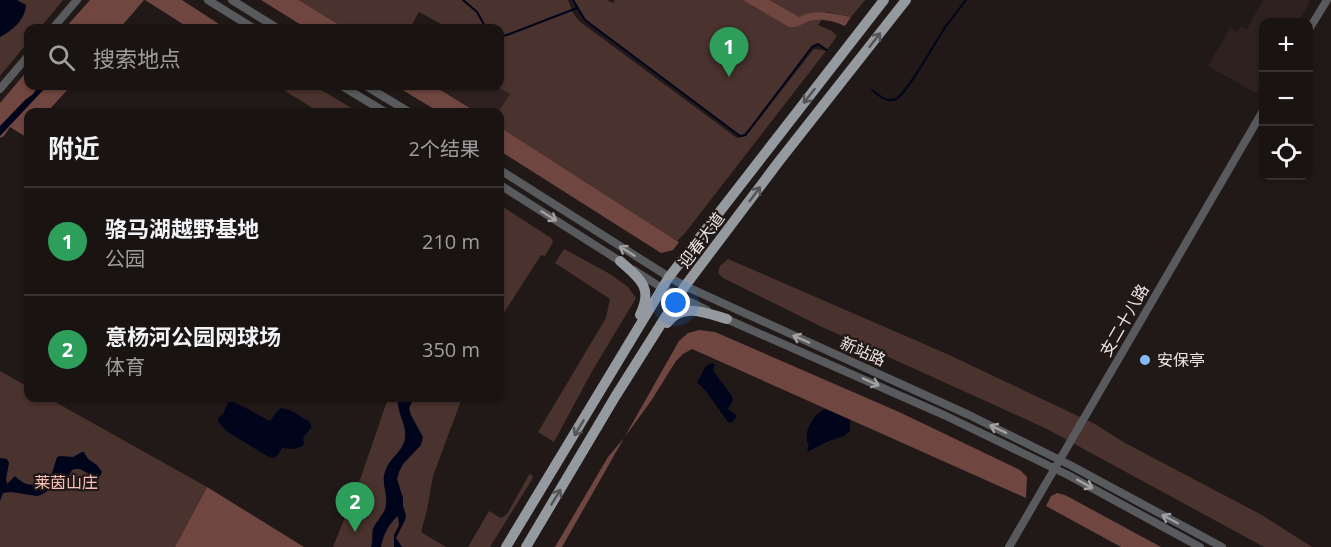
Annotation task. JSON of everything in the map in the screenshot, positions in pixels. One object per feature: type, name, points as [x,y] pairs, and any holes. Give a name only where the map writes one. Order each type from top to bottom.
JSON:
[{"type":"main road","name":"迎春大道","points":[[507,547],[662,288],[884,0]]},
{"type":"main road","name":"迎春大道","points":[[526,547],[615,397],[685,286],[780,160],[906,0]]},
{"type":"main road","points":[[596,399],[645,305],[645,287],[641,280],[620,261]]},
{"type":"main road","points":[[615,397],[671,318],[679,312],[686,310],[727,319]]},
{"type":"main road","points":[[632,338],[647,346]]},
{"type":"street","points":[[56,24],[77,0]]},
{"type":"street","points":[[208,0],[247,24]]},
{"type":"street","points":[[232,0],[271,24]]},
{"type":"street","points":[[1313,22],[1326,0]]},
{"type":"street","points":[[0,89],[24,61]]},
{"type":"street","points":[[349,90],[378,108]]},
{"type":"street","points":[[373,90],[402,108]]},
{"type":"street","name":"支二十八路","points":[[1010,547],[1259,116]]},
{"type":"street","name":"新站路","points":[[504,173],[669,278],[969,415],[1060,460],[1222,547]]},
{"type":"street","name":"新站路","points":[[504,188],[678,297],[944,415],[1055,469],[1200,547]]},
{"type":"shaded area","points":[[90,0],[144,0],[123,24],[69,24]]},
{"type":"shaded area","points":[[145,0],[182,0],[219,24],[183,24]]},
{"type":"shaded area","points":[[261,0],[299,0],[338,24],[300,24]]},
{"type":"shaded area","points":[[743,0],[769,0],[799,17],[818,12],[851,17],[845,26],[832,21],[818,20],[789,27]]},
{"type":"shaded area","points":[[1263,0],[1310,0],[1300,18],[1259,18],[1259,87],[1256,93],[1208,66],[1230,28],[1238,32],[1241,26],[1247,29]]},
{"type":"shaded area","points":[[24,75],[24,90],[67,90],[51,108],[24,108],[24,136],[10,127],[0,138],[0,103]]},
{"type":"shaded area","points":[[403,90],[440,90],[470,108],[432,108]]},
{"type":"shaded area","points":[[440,90],[503,90],[510,94],[501,108],[470,108]]},
{"type":"shaded area","points":[[504,130],[679,242],[673,250],[661,253],[504,154]]},
{"type":"shaded area","points":[[699,330],[715,332],[899,412],[1020,470],[1027,477],[1026,498],[692,349],[676,361],[624,438],[679,341],[688,333]]},
{"type":"shaded area","points":[[624,438],[562,547],[555,547],[608,457]]},
{"type":"shaded area","points":[[207,487],[304,547],[175,547]]},
{"type":"shaded area","points":[[1057,493],[1065,495],[1161,547],[1121,547],[1046,506],[1051,496]]},
{"type":"green space","points":[[0,0],[63,0],[43,24],[24,24],[24,47],[0,76]]},
{"type":"green space","points":[[299,0],[568,0],[579,21],[737,138],[746,136],[813,50],[826,51],[677,241],[504,130],[504,108],[501,108],[510,94],[503,90],[504,24],[441,24],[419,12],[412,24],[338,24]]},
{"type":"green space","points":[[573,0],[607,0],[613,3],[615,0],[865,0],[851,17],[827,12],[818,25],[832,31],[837,36],[827,50],[818,45],[812,48],[750,129],[745,135],[740,136],[585,20]]},
{"type":"green space","points":[[283,90],[322,90],[351,108],[313,108]]},
{"type":"green space","points":[[504,208],[551,238],[553,242],[545,256],[541,255],[504,313]]},
{"type":"green space","points":[[564,249],[610,274],[628,287],[636,298],[591,373],[554,442],[538,432],[606,318],[610,299],[555,263]]},
{"type":"green space","points":[[728,259],[947,354],[1095,424],[1125,443],[1260,514],[1312,547],[1264,547],[1045,428],[820,326],[723,278],[718,273],[720,266]]},
{"type":"green space","name":"莱茵山庄","points":[[0,371],[24,385],[24,402],[55,402],[207,487],[175,547],[0,547]]},
{"type":"green space","points":[[387,402],[461,402],[433,476],[421,532],[446,547],[333,547],[361,477]]},
{"type":"green space","points":[[530,473],[533,477],[531,481],[490,547],[468,547],[489,511],[501,518],[507,514]]},
{"type":"water","points":[[0,0],[17,0],[26,5],[18,24],[0,37]]},
{"type":"water","points":[[36,90],[43,90],[0,136],[0,126]]},
{"type":"water","points":[[715,364],[713,370],[732,396],[733,400],[728,409],[737,416],[732,423],[728,422],[697,382],[706,366]]},
{"type":"water","points":[[233,402],[270,421],[280,409],[290,411],[309,421],[311,428],[303,438],[303,446],[294,449],[282,448],[277,456],[269,457],[226,431],[219,423],[218,418],[223,414],[228,403]]},
{"type":"water","points":[[412,402],[409,408],[411,415],[423,437],[421,445],[403,464],[397,479],[406,515],[396,538],[402,547],[394,547],[394,535],[399,525],[398,516],[387,530],[381,547],[371,547],[374,527],[386,505],[384,474],[405,438],[398,403]]},
{"type":"water","points":[[825,409],[850,420],[850,431],[844,436],[807,452],[809,426]]},
{"type":"water","points":[[82,452],[102,472],[98,479],[80,469],[75,469],[68,478],[41,495],[3,493],[0,501],[0,458],[7,459],[9,463],[7,484],[15,476],[23,483],[35,485],[50,480],[57,457],[73,457]]},
{"type":"waterway","points":[[463,0],[477,12],[484,24]]},
{"type":"waterway","points":[[573,0],[585,20],[740,136],[745,135],[750,129],[812,47],[818,44],[827,50]]},
{"type":"waterway","points":[[872,90],[889,100],[901,95],[946,26],[966,0]]},
{"type":"waterway","points":[[504,35],[577,8]]},
{"type":"place","name":"骆马湖越野基地","points":[[729,77]]},
{"type":"place","name":"安保亭","points":[[1145,360]]},
{"type":"place","name":"意杨河公园网球场","points":[[355,532]]}]
